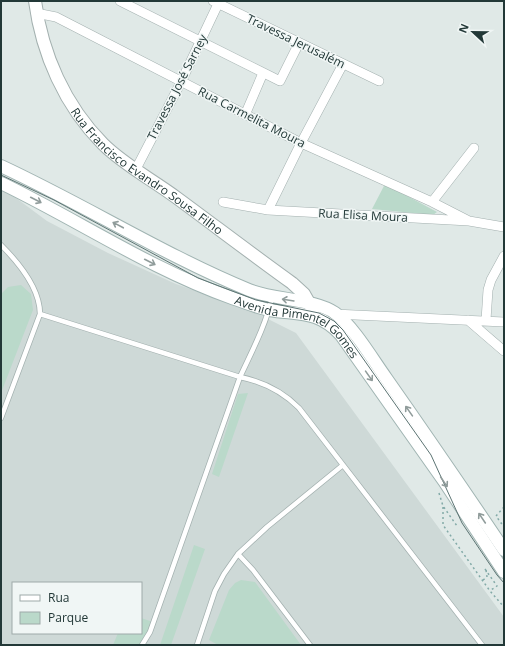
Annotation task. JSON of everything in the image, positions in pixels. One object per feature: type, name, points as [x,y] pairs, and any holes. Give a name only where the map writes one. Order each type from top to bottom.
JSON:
[{"type":"main road","name":"Rua Francisco Evandro Sousa Filho","points":[[35,7],[42,39],[49,60],[60,83],[70,102],[83,121],[103,144],[292,283],[304,294],[311,304]]},
{"type":"main road","name":"Avenida Pimentel Gomes","points":[[1,166],[46,187],[207,272],[252,291],[272,297],[311,304],[330,310],[336,314],[351,329],[360,341],[504,550]]},
{"type":"main road","name":"Avenida Pimentel Gomes","points":[[1,184],[44,204],[132,253],[177,275],[222,294],[269,310],[297,313],[318,318],[334,328],[341,335],[440,475],[504,572]]},
{"type":"main road","points":[[132,253],[139,237]]},
{"type":"main road","points":[[311,304],[318,318]]},
{"type":"street","points":[[120,1],[280,81],[299,42]]},
{"type":"street","name":"Travessa José Sarney","points":[[136,169],[181,82],[200,42],[216,2]]},
{"type":"street","name":"Travessa Jerusalém","points":[[216,2],[379,81]]},
{"type":"street","name":"Rua Carmelita Moura","points":[[35,7],[302,143],[469,220]]},
{"type":"street","points":[[268,210],[343,64]]},
{"type":"street","points":[[245,115],[263,73]]},
{"type":"street","points":[[432,202],[474,148]]},
{"type":"street","name":"Rua Elisa Moura","points":[[223,202],[268,210],[469,220],[504,227]]},
{"type":"street","points":[[486,320],[488,290],[491,280],[504,256]]},
{"type":"street","points":[[318,318],[336,314],[504,322]]},
{"type":"street","points":[[468,320],[504,351]]},
{"type":"lane","points":[[1,246],[27,276],[37,293],[40,303],[40,314],[2,411],[1,418]]},
{"type":"lane","points":[[142,645],[150,632],[240,377],[256,343],[269,310],[272,297]]},
{"type":"lane","points":[[40,314],[262,383],[273,388],[291,400],[299,408],[482,645]]},
{"type":"lane","points":[[197,645],[215,591],[224,574],[238,554],[343,465]]},
{"type":"lane","points":[[238,554],[253,570],[310,645]]},
{"type":"path","points":[[439,491],[443,506],[443,525],[490,591],[504,607]]},
{"type":"path","points":[[443,506],[457,526]]},
{"type":"path","points":[[504,507],[496,516],[504,527]]},
{"type":"path","points":[[483,580],[487,577],[485,569],[497,586],[490,591]]},
{"type":"shaded area","points":[[1,190],[16,198],[47,221],[108,253],[176,284],[250,310],[296,333],[504,617],[504,645],[1,645]]},
{"type":"green space","points":[[385,184],[437,212],[433,215],[372,209]]},
{"type":"green space","points":[[21,285],[31,294],[33,310],[1,393],[1,294],[8,287]]},
{"type":"green space","points":[[248,393],[219,477],[212,474],[238,394]]},
{"type":"green space","points":[[194,545],[205,549],[171,645],[160,645]]},
{"type":"green space","points":[[241,580],[255,582],[301,645],[218,645],[209,640],[229,590],[235,583]]},
{"type":"green space","points":[[142,618],[153,622],[146,639],[140,645],[113,645],[118,634],[142,634]]},
{"type":"tram line","points":[[1,175],[54,200],[198,278],[256,300],[319,313],[334,321],[343,330],[431,455],[462,523],[504,583]]}]
